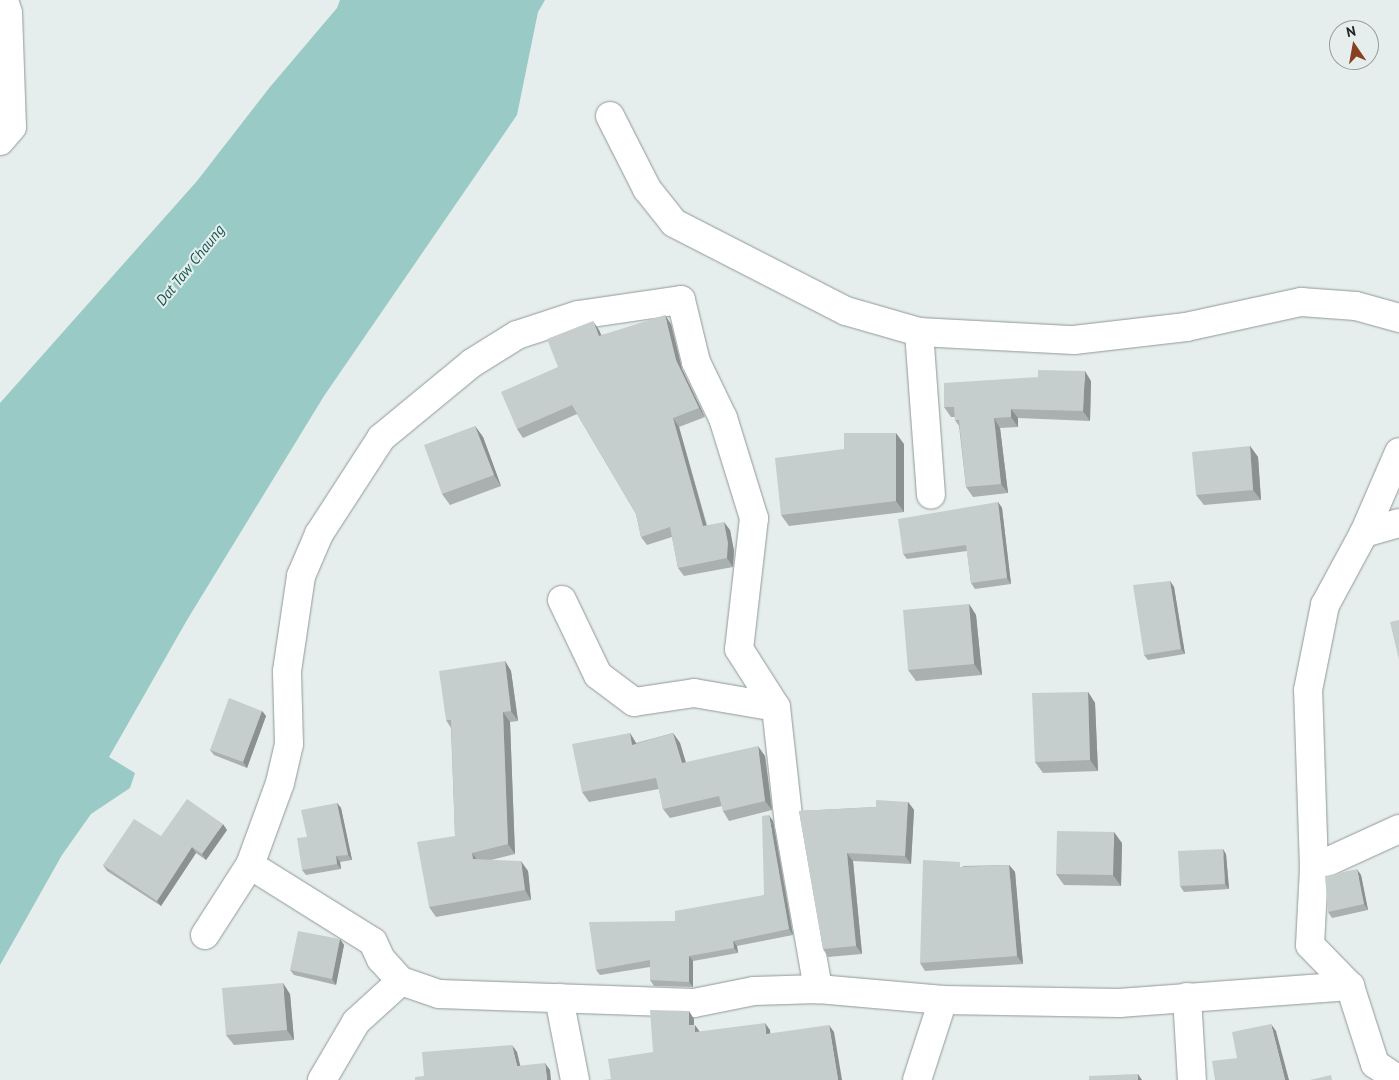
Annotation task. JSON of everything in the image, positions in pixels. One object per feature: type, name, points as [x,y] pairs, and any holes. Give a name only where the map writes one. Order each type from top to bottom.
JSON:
[{"type":"street","points":[[0,141],[12,127],[8,13],[4,0]]},
{"type":"street","points":[[610,116],[647,190],[674,223],[846,310],[919,332],[1074,340],[1186,327],[1301,302],[1356,306],[1399,318]]},
{"type":"street","points":[[205,935],[250,865],[280,783],[289,744],[287,671],[300,576],[318,534],[381,438],[472,362],[517,335],[578,315],[681,300],[696,362],[723,418],[754,518],[739,650],[776,707],[789,824],[818,989]]},
{"type":"street","points":[[919,332],[931,495]]},
{"type":"street","points":[[1399,452],[1364,533],[1325,605],[1308,690],[1314,868],[1310,945],[1350,986],[1375,1064],[1399,1080]]},
{"type":"street","points":[[1364,533],[1399,523]]},
{"type":"street","points":[[562,600],[598,675],[634,702],[694,693],[776,707]]},
{"type":"street","points":[[1314,868],[1399,829]]},
{"type":"street","points":[[250,865],[373,942],[380,959],[401,981],[440,994],[694,1004],[754,991],[818,989],[942,1000],[1119,1003],[1350,986]]},
{"type":"street","points":[[322,1080],[356,1022],[401,981]]},
{"type":"street","points":[[1187,997],[1192,1080]]},
{"type":"street","points":[[559,998],[575,1080]]},
{"type":"street","points":[[917,1080],[942,1000]]},
{"type":"water","name":"Dat Taw Chaung","points":[[340,0],[545,0],[538,12],[517,115],[324,396],[187,620],[109,757],[135,773],[130,788],[91,814],[62,855],[0,965],[0,403],[197,181],[270,87],[337,8]]},
{"type":"building","points":[[665,315],[676,360],[699,408],[673,418],[703,526],[724,522],[728,543],[727,558],[678,568],[670,527],[641,537],[636,514],[572,405],[517,429],[501,392],[558,367],[547,339],[593,321],[599,336]]},
{"type":"building","points":[[1038,370],[1085,371],[1083,411],[1011,409],[1011,417],[994,418],[1001,484],[966,487],[959,420],[955,420],[954,407],[944,407],[944,383],[1038,377]]},
{"type":"building","points":[[475,426],[494,475],[442,494],[424,445]]},
{"type":"building","points":[[844,433],[896,433],[896,501],[781,515],[775,458],[844,449]]},
{"type":"building","points":[[1250,446],[1253,490],[1196,495],[1192,452]]},
{"type":"building","points":[[998,502],[1007,578],[971,583],[966,545],[903,554],[898,519]]},
{"type":"building","points":[[1170,581],[1181,649],[1144,655],[1133,585]]},
{"type":"building","points":[[969,604],[974,664],[908,670],[903,610]]},
{"type":"building","points":[[1399,620],[1399,660],[1390,622]]},
{"type":"building","points":[[505,661],[511,711],[503,712],[508,844],[472,853],[473,859],[521,861],[525,890],[429,907],[417,842],[455,836],[451,720],[446,720],[439,671]]},
{"type":"building","points":[[1088,692],[1090,760],[1035,762],[1032,693]]},
{"type":"building","points":[[229,698],[262,711],[243,762],[210,750]]},
{"type":"building","points":[[630,733],[632,745],[673,733],[682,763],[758,746],[765,801],[723,811],[719,796],[663,809],[656,778],[582,792],[572,744]]},
{"type":"building","points":[[187,799],[223,824],[202,854],[192,847],[157,901],[103,865],[134,819],[161,836]]},
{"type":"building","points":[[876,800],[908,802],[905,856],[847,853],[856,946],[823,949],[799,811],[876,807]]},
{"type":"building","points":[[337,803],[348,855],[336,856],[337,864],[302,870],[297,838],[307,837],[301,810]]},
{"type":"building","points":[[769,815],[789,929],[733,941],[734,948],[689,956],[689,982],[650,980],[650,960],[596,970],[589,922],[675,921],[675,911],[764,895],[762,816]]},
{"type":"building","points":[[1057,831],[1114,832],[1113,875],[1056,874]]},
{"type":"building","points":[[1223,849],[1225,884],[1180,886],[1178,851]]},
{"type":"building","points":[[923,860],[960,862],[960,867],[1009,865],[1017,956],[920,963]]},
{"type":"building","points":[[1357,869],[1364,904],[1328,912],[1325,876]]},
{"type":"building","points":[[298,931],[340,939],[332,979],[290,970]]},
{"type":"building","points":[[283,983],[287,1030],[226,1035],[222,988]]},
{"type":"building","points":[[650,1010],[689,1011],[689,1025],[695,1025],[695,1032],[765,1023],[766,1034],[829,1025],[838,1080],[603,1080],[611,1079],[608,1059],[653,1052]]},
{"type":"building","points":[[1271,1024],[1285,1080],[1215,1080],[1212,1061],[1237,1058],[1232,1032]]},
{"type":"building","points":[[512,1045],[517,1066],[545,1063],[547,1080],[415,1080],[415,1077],[424,1076],[422,1052]]},
{"type":"building","points":[[1138,1074],[1138,1080],[1089,1080],[1089,1076]]},
{"type":"building","points":[[1331,1075],[1332,1080],[1310,1080]]}]
